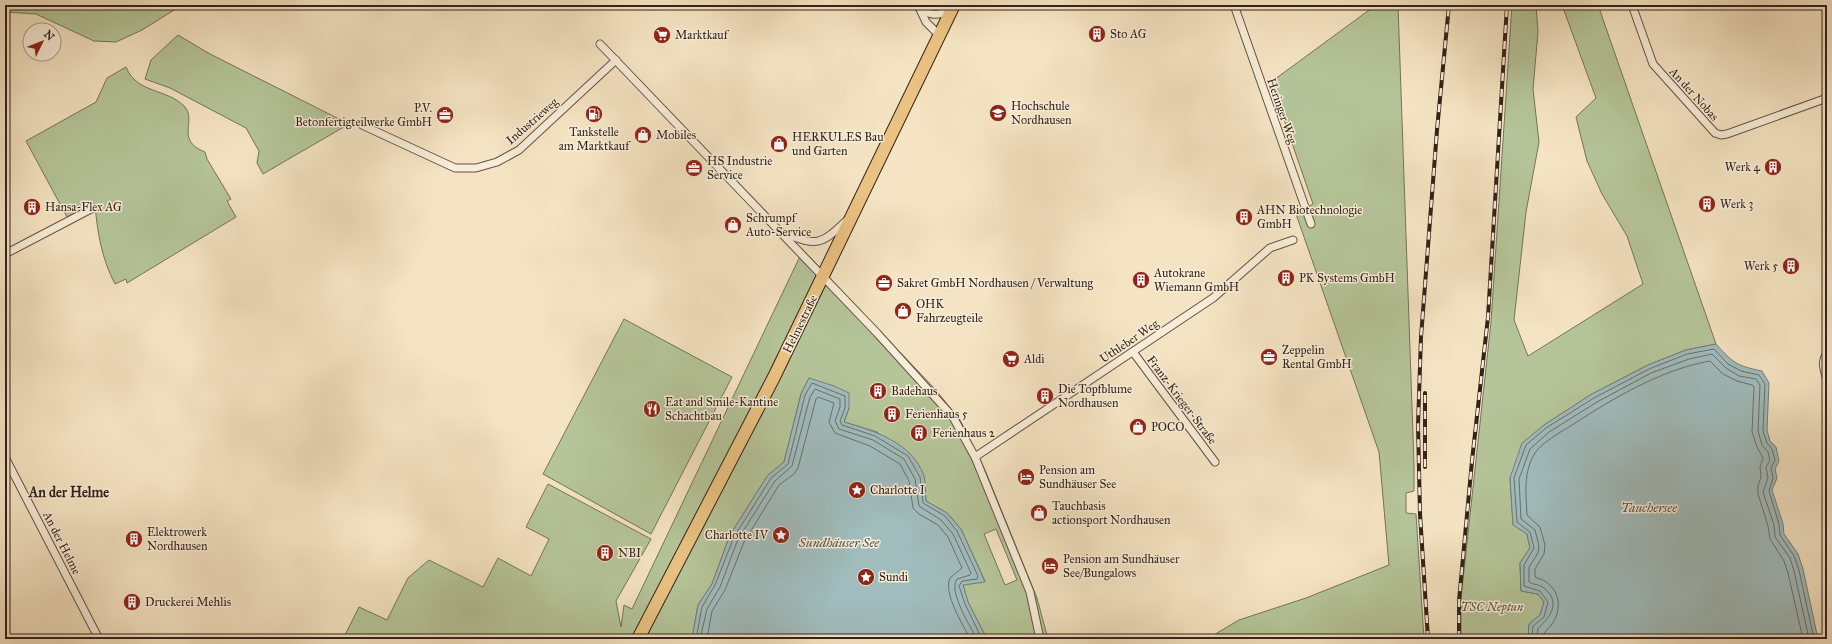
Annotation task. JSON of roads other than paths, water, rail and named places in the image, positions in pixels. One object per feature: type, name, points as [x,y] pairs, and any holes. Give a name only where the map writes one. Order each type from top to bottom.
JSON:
[{"type":"main road","name":"Helmestraße","points":[[638,639],[774,378],[953,7]]},
{"type":"street","name":"Heringer Weg","points":[[1234,5],[1311,224]]},
{"type":"street","name":"An der Nobas","points":[[1632,5],[1653,64],[1715,133],[1721,135],[1727,134],[1827,98]]},
{"type":"street","points":[[918,6],[926,12],[934,15],[945,13],[953,7]]},
{"type":"street","points":[[918,6],[926,22],[940,36]]},
{"type":"street","points":[[600,44],[823,277],[953,417],[975,457],[1030,592],[1040,639]]},
{"type":"street","name":"Industrieweg","points":[[362,125],[455,168],[476,168],[497,162],[519,150],[616,60]]},
{"type":"street","points":[[5,254],[92,208]]},
{"type":"street","points":[[781,233],[805,241],[823,241],[851,217]]},
{"type":"street","name":"Uthleber Weg","points":[[975,457],[1213,298],[1270,248],[1293,240]]},
{"type":"street","name":"Franz-Krieger-Straße","points":[[1133,352],[1215,462]]},
{"type":"street","points":[[1827,354],[1824,357],[1823,364],[1827,381]]},
{"type":"street","name":"An der Helme","points":[[5,457],[99,639]]},
{"type":"water","name":"Tauchersee","points":[[1716,344],[1731,360],[1736,363],[1762,371],[1769,383],[1767,430],[1770,441],[1776,447],[1779,461],[1775,469],[1777,478],[1772,490],[1783,524],[1784,534],[1798,554],[1803,569],[1818,639],[1528,639],[1529,624],[1540,615],[1544,602],[1538,594],[1521,591],[1520,563],[1530,548],[1527,534],[1513,525],[1510,478],[1522,443],[1544,425],[1592,394],[1648,365],[1686,350]]},
{"type":"water","name":"Sundhäuser See","points":[[809,378],[834,386],[849,393],[849,408],[844,422],[867,429],[891,440],[911,454],[918,464],[925,479],[926,501],[947,513],[961,529],[985,582],[963,585],[968,602],[987,639],[687,639],[693,633],[698,605],[712,584],[730,535],[768,475],[784,462],[801,394]]},
{"type":"railway","points":[[1428,639],[1420,514],[1418,425],[1421,337],[1437,130],[1449,5]]},
{"type":"railway","points":[[1459,639],[1459,601],[1472,461],[1488,317],[1507,5]]},
{"type":"railway","points":[[1425,393],[1425,467]]},
{"type":"place","name":"Sto AG","points":[[1097,34]]},
{"type":"place","name":"Marktkauf","points":[[662,35]]},
{"type":"place","name":"Hochschule Nordhausen","points":[[998,113]]},
{"type":"place","name":"Tankstelle am Marktkauf","points":[[594,114]]},
{"type":"place","name":"P.V. Betonfertigteilwerke GmbH","points":[[445,115]]},
{"type":"place","name":"Mobiles","points":[[643,135]]},
{"type":"place","name":"HERKULES Bau und Garten","points":[[779,144]]},
{"type":"place","name":"Werk 4","points":[[1773,167]]},
{"type":"place","name":"HS Industrie Service","points":[[694,168]]},
{"type":"place","name":"Werk 3","points":[[1707,204]]},
{"type":"place","name":"Hansa-Flex AG","points":[[32,207]]},
{"type":"place","name":"AHN Biotechnologie GmbH","points":[[1244,217]]},
{"type":"place","name":"Schrumpf Auto-Service","points":[[733,225]]},
{"type":"place","name":"Werk 5","points":[[1791,266]]},
{"type":"place","name":"PK Systems GmbH","points":[[1286,278]]},
{"type":"place","name":"Autokrane Wiemann GmbH","points":[[1141,280]]},
{"type":"place","name":"Sakret GmbH Nordhausen / Verwaltung","points":[[884,283]]},
{"type":"place","name":"OHK Fahrzeugteile","points":[[903,311]]},
{"type":"place","name":"Zeppelin Rental GmbH","points":[[1269,357]]},
{"type":"place","name":"Aldi","points":[[1011,359]]},
{"type":"place","name":"Badehaus","points":[[878,391]]},
{"type":"place","name":"Die Topfblume Nordhausen","points":[[1045,396]]},
{"type":"place","name":"Eat and Smile-Kantine Schachtbau","points":[[652,409]]},
{"type":"place","name":"Ferienhaus 5","points":[[892,414]]},
{"type":"place","name":"POCO","points":[[1138,427]]},
{"type":"place","name":"Ferienhaus 2","points":[[919,433]]},
{"type":"place","name":"Pension am Sundhäuser See","points":[[1026,477]]},
{"type":"place","name":"Charlotte I","points":[[857,490]]},
{"type":"place","name":"Tauchbasis actionsport Nordhausen","points":[[1039,513]]},
{"type":"place","name":"Charlotte IV","points":[[781,535]]},
{"type":"place","name":"Elektrowerk Nordhausen","points":[[134,539]]},
{"type":"place","name":"NBI","points":[[605,553]]},
{"type":"place","name":"Pension am Sundhäuser See/Bungalows","points":[[1050,566]]},
{"type":"place","name":"Sundi","points":[[866,577]]},
{"type":"place","name":"Druckerei Mehlis","points":[[132,602]]},
{"type":"district","name":"An der Helme","points":[[69,492]]},
{"type":"park label","name":"TSC Neptun","points":[[1492,607]]}]
